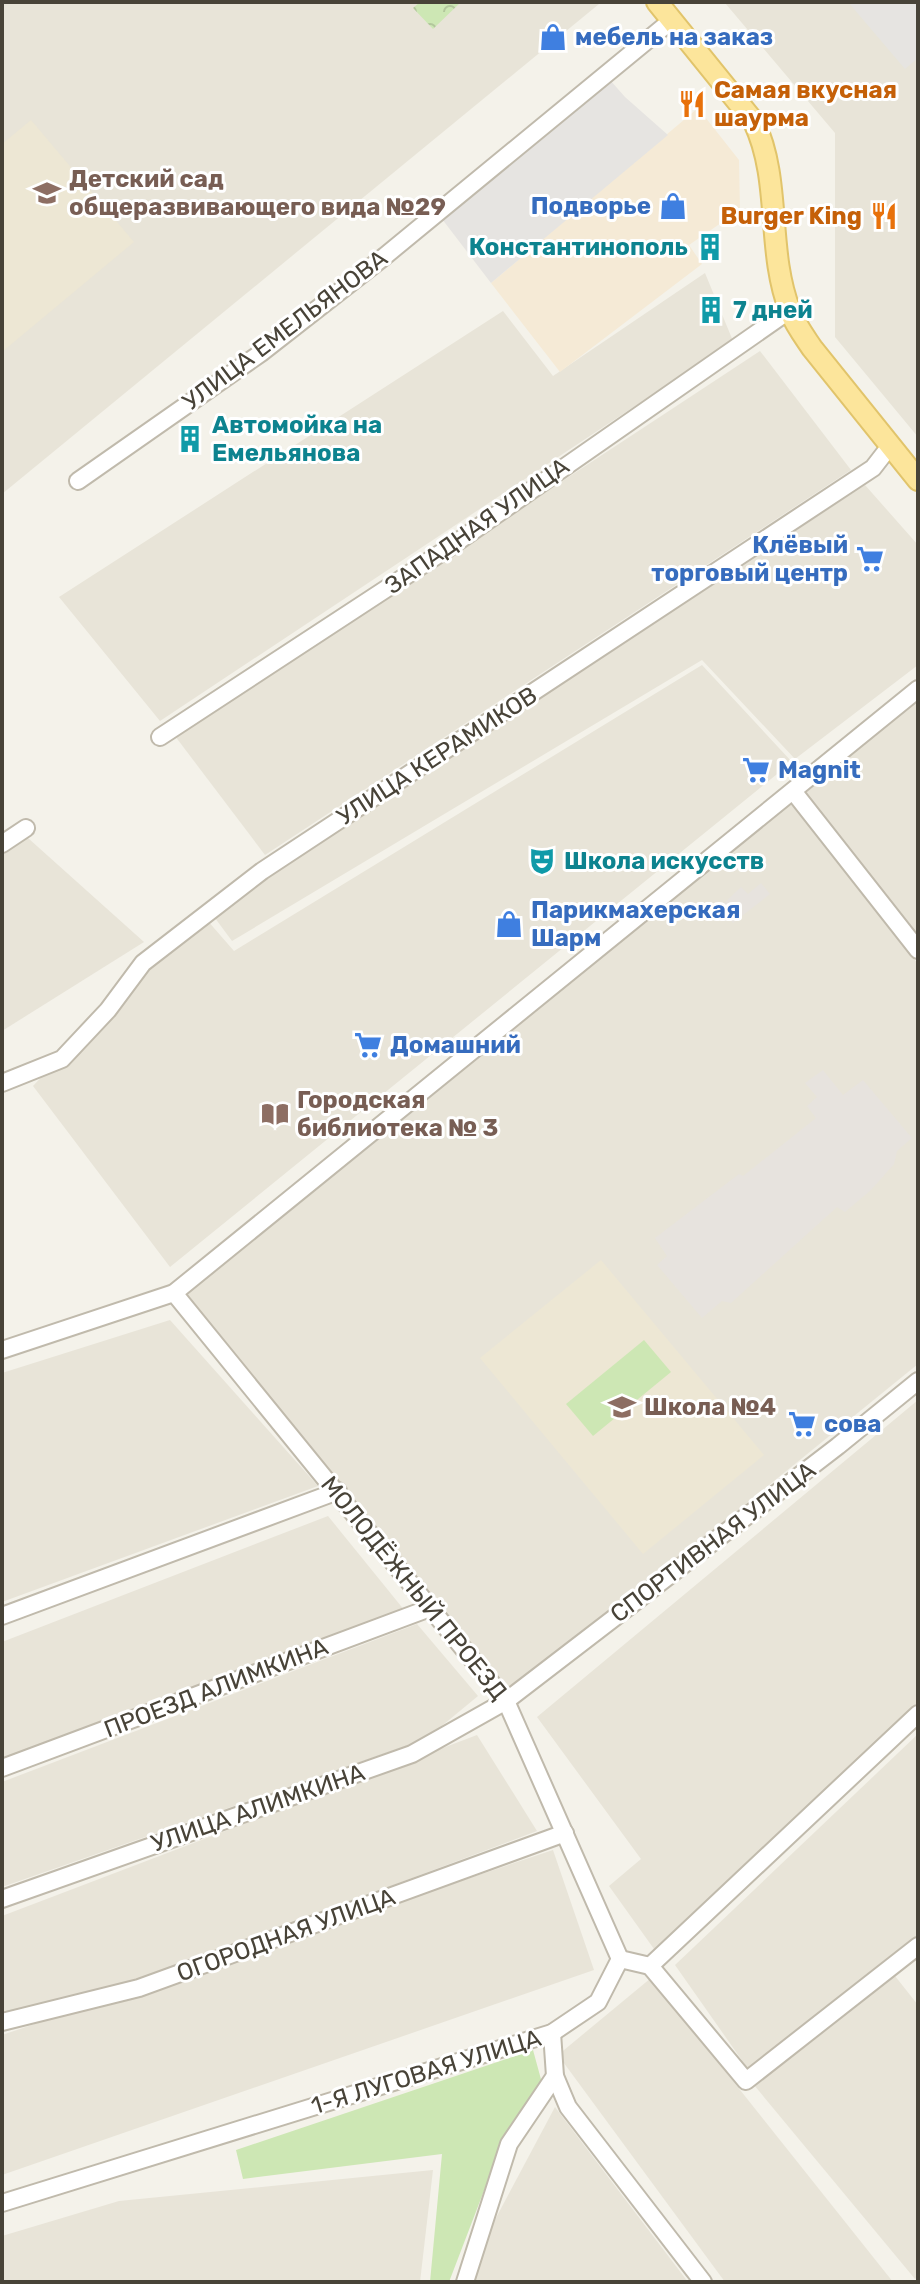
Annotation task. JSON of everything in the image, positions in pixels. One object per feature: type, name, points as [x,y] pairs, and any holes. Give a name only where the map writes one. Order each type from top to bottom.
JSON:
[{"type":"main road","points":[[657,2],[754,122],[762,139],[769,166],[783,283],[790,310],[812,348],[918,480]]},
{"type":"street","name":"УЛИЦА ЕМЕЛЬЯНОВА","points":[[78,481],[274,343],[672,20]]},
{"type":"street","name":"ЗАПАДНАЯ УЛИЦА","points":[[160,737],[450,547],[790,310]]},
{"type":"street","name":"УЛИЦА КЕРАМИКОВ","points":[[2,1083],[62,1059],[108,1010],[143,963],[262,871],[873,468],[890,446]]},
{"type":"street","points":[[2,1350],[174,1293],[918,689]]},
{"type":"street","points":[[793,791],[918,950]]},
{"type":"street","points":[[2,844],[26,828]]},
{"type":"street","name":"МОЛОДЁЖНЫЙ ПРОЕЗД","points":[[174,1293],[506,1701],[620,1959]]},
{"type":"street","name":"СПОРТИВНАЯ УЛИЦА","points":[[506,1701],[918,1381]]},
{"type":"street","points":[[2,1616],[338,1491]]},
{"type":"street","name":"ПРОЕЗД АЛИМКИНА","points":[[2,1768],[430,1608]]},
{"type":"street","name":"УЛИЦА АЛИМКИНА","points":[[2,1899],[412,1754],[506,1701]]},
{"type":"street","points":[[650,1966],[918,1714]]},
{"type":"street","name":"ОГОРОДНАЯ УЛИЦА","points":[[2,2022],[139,1988],[565,1833]]},
{"type":"street","points":[[620,1959],[650,1966],[746,2081],[918,1946]]},
{"type":"street","name":"1-Я ЛУГОВАЯ УЛИЦА","points":[[2,2203],[552,2033],[598,2002],[620,1959]]},
{"type":"street","points":[[552,2033],[555,2076],[568,2107],[703,2282]]},
{"type":"street","points":[[465,2282],[509,2144],[555,2076]]},
{"type":"shaded area","points":[[2,2],[597,2],[599,4],[2,494]]},
{"type":"shaded area","points":[[848,2],[918,2],[918,58],[905,69]]},
{"type":"shaded area","points":[[918,2],[918,437],[835,337],[835,133],[725,3]]},
{"type":"shaded area","points":[[610,80],[668,135],[491,283],[442,219]]},
{"type":"shaded area","points":[[698,108],[739,160],[740,210],[689,245],[702,264],[560,372],[491,283]]},
{"type":"shaded area","name":"Детский сад общеразвивающего вида №29","points":[[31,120],[134,242],[2,352],[2,144]]},
{"type":"shaded area","points":[[705,273],[733,341],[160,721],[59,597],[503,311],[553,376]]},
{"type":"shaded area","points":[[760,351],[851,470],[265,855],[175,736]]},
{"type":"shaded area","points":[[865,485],[918,545],[918,665],[795,759],[702,660],[232,941],[212,914]]},
{"type":"shaded area","points":[[702,665],[792,762],[170,1267],[33,1086],[150,963],[207,920],[234,951]]},
{"type":"shaded area","points":[[918,701],[918,937],[804,794]]},
{"type":"shaded area","points":[[790,803],[918,964],[918,1364],[506,1699],[176,1293]]},
{"type":"shaded area","points":[[19,830],[144,942],[2,1031],[2,842]]},
{"type":"shaded area","points":[[761,883],[770,894],[733,923],[720,907],[741,887],[748,894]]},
{"type":"shaded area","points":[[823,1070],[843,1095],[863,1080],[912,1138],[897,1151],[894,1164],[871,1190],[845,1212],[837,1207],[731,1303],[722,1301],[702,1318],[657,1265],[667,1256],[655,1238],[739,1174],[743,1176],[816,1118],[807,1106],[817,1097],[805,1083]]},
{"type":"shaded area","name":"Школа №4","points":[[601,1260],[764,1455],[643,1554],[480,1358]]},
{"type":"shaded area","points":[[170,1320],[318,1486],[2,1602],[2,1373]]},
{"type":"shaded area","points":[[918,1400],[918,1714],[654,1949],[609,1886],[641,1859],[537,1717]]},
{"type":"shaded area","points":[[328,1516],[405,1611],[2,1763],[2,1642]]},
{"type":"shaded area","points":[[417,1624],[478,1696],[426,1739],[2,1887],[2,1782]]},
{"type":"shaded area","points":[[918,1734],[918,1936],[748,2069],[675,1965]]},
{"type":"shaded area","points":[[477,1735],[537,1831],[132,1983],[2,2016],[2,1916]]},
{"type":"shaded area","points":[[553,1850],[594,1970],[2,2175],[2,2035]]},
{"type":"shaded area","points":[[895,1976],[918,2005],[918,2277],[915,2279],[754,2085]]},
{"type":"shaded area","points":[[651,1978],[893,2282],[725,2282],[558,2055]]},
{"type":"shaded area","points":[[555,2107],[688,2282],[472,2282],[489,2231]]},
{"type":"shaded area","points":[[433,2170],[420,2282],[2,2282],[2,2236],[119,2201]]},
{"type":"green space","points":[[420,2],[461,2],[433,29],[413,8]]},
{"type":"green space","points":[[644,1340],[671,1372],[593,1436],[566,1404]]},
{"type":"green space","points":[[533,2050],[542,2083],[503,2141],[449,2282],[430,2282],[442,2154],[243,2179],[236,2150]]},
{"type":"place","name":"мебель на заказ","points":[[553,37]]},
{"type":"place","name":"Самая вкусная шаурма","points":[[692,104]]},
{"type":"place","name":"Детский сад общеразвивающего вида №29","points":[[47,193]]},
{"type":"place","name":"Подворье","points":[[673,206]]},
{"type":"place","name":"Burger King","points":[[884,216]]},
{"type":"place","name":"Константинополь","points":[[710,247]]},
{"type":"place","name":"7 дней","points":[[711,310]]},
{"type":"place","name":"Автомойка на Емельянова","points":[[190,439]]},
{"type":"place","name":"Клёвый торговый центр","points":[[870,559]]},
{"type":"place","name":"Magnit","points":[[756,770]]},
{"type":"place","name":"Школа искусств","points":[[542,861]]},
{"type":"place","name":"Парикмахерская Шарм","points":[[509,924]]},
{"type":"place","name":"Домашний","points":[[368,1045]]},
{"type":"place","name":"Городская библиотека № 3","points":[[275,1114]]},
{"type":"place","name":"Школа №4","points":[[622,1407]]},
{"type":"place","name":"сова","points":[[802,1424]]}]
